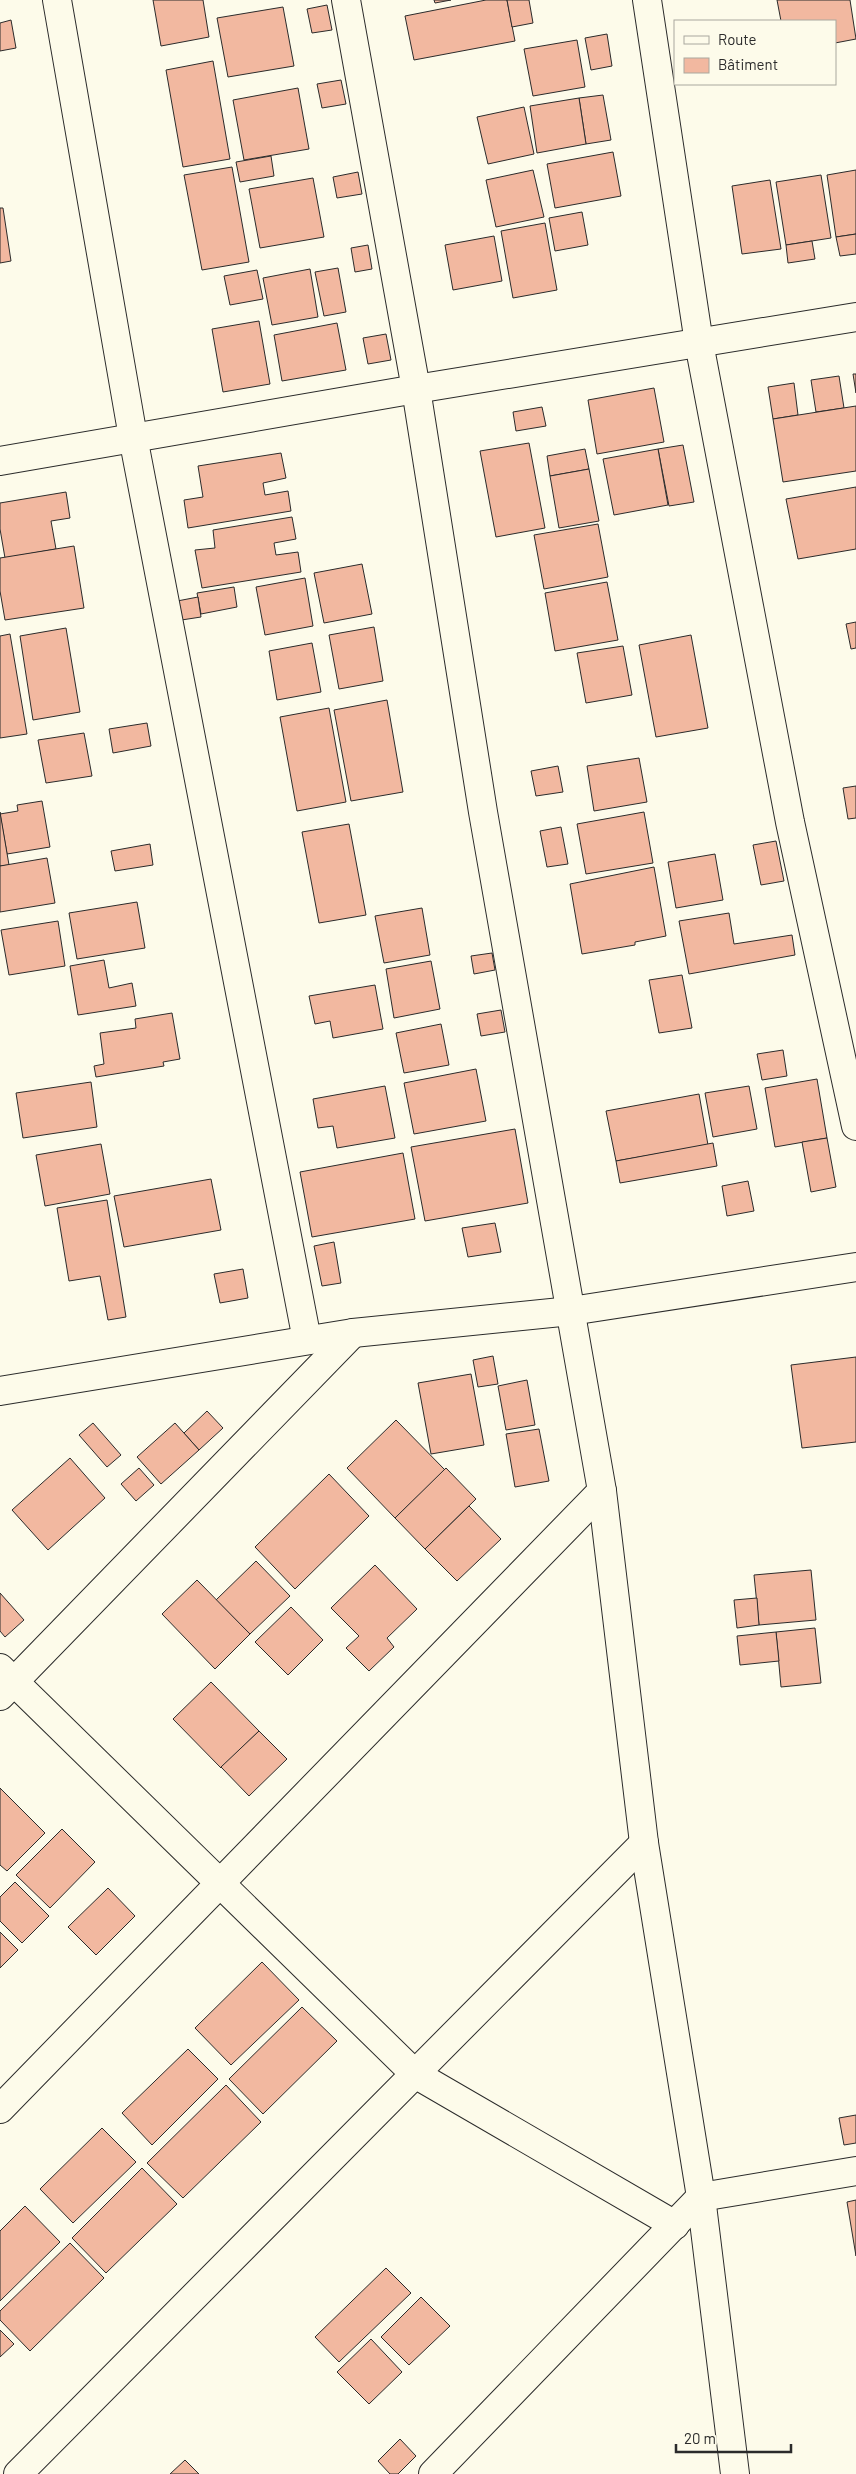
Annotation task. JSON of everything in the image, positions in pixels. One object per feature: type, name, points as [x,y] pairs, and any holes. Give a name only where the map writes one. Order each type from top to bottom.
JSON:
[{"type":"street","points":[[57,0],[134,437],[307,1340]]},
{"type":"street","points":[[346,0],[416,390],[483,812],[572,1311],[602,1491],[644,1843],[701,2197],[735,2474]]},
{"type":"street","points":[[646,0],[699,343],[790,822],[856,1126]]},
{"type":"street","points":[[0,462],[134,437],[856,317]]},
{"type":"street","points":[[0,1390],[353,1333],[572,1311],[856,1267]]},
{"type":"street","points":[[353,1333],[5,1682],[220,1883],[414,2074],[675,2225]]},
{"type":"street","points":[[0,2109],[602,1491]]},
{"type":"street","points":[[18,2474],[644,1843]]},
{"type":"street","points":[[433,2474],[701,2197],[856,2171]]},
{"type":"building","points":[[153,0],[203,0],[209,37],[161,46]]},
{"type":"building","points":[[434,0],[451,0],[435,3]]},
{"type":"building","points":[[486,0],[507,0],[515,41],[414,60],[405,16]]},
{"type":"building","points":[[507,0],[529,0],[533,23],[512,27]]},
{"type":"building","points":[[777,0],[850,0],[856,39],[836,43],[836,20],[781,20]]},
{"type":"building","points":[[327,5],[332,30],[312,33],[307,9]]},
{"type":"building","points":[[283,7],[294,66],[228,77],[217,18]]},
{"type":"building","points":[[11,20],[16,48],[0,51],[0,23]]},
{"type":"building","points":[[607,34],[612,66],[591,70],[585,38]]},
{"type":"building","points":[[577,40],[585,87],[533,96],[524,49]]},
{"type":"building","points":[[213,61],[230,159],[183,167],[166,70]]},
{"type":"building","points":[[341,80],[346,104],[322,108],[317,84]]},
{"type":"building","points":[[298,88],[309,149],[244,160],[233,100]]},
{"type":"building","points":[[603,95],[611,140],[586,144],[579,98]]},
{"type":"building","points":[[579,98],[586,144],[537,153],[530,106]]},
{"type":"building","points":[[524,107],[534,154],[488,164],[477,117]]},
{"type":"building","points":[[613,152],[621,196],[555,208],[547,164]]},
{"type":"building","points":[[271,156],[274,176],[240,182],[236,162]]},
{"type":"building","points":[[232,167],[249,262],[202,270],[184,175]]},
{"type":"building","points":[[533,170],[544,217],[496,227],[486,180]]},
{"type":"building","points":[[856,170],[856,234],[836,237],[827,175]]},
{"type":"building","points":[[358,172],[362,194],[337,198],[333,177]]},
{"type":"building","points":[[821,175],[831,238],[786,245],[776,182]]},
{"type":"building","points":[[313,178],[324,237],[260,248],[249,189]]},
{"type":"building","points":[[770,180],[781,249],[742,254],[732,186]]},
{"type":"building","points":[[0,208],[3,208],[11,261],[0,263]]},
{"type":"building","points":[[582,212],[588,245],[555,251],[549,218]]},
{"type":"building","points":[[545,223],[557,290],[513,298],[501,231]]},
{"type":"building","points":[[856,234],[856,254],[840,256],[836,237]]},
{"type":"building","points":[[494,236],[502,281],[453,290],[445,245]]},
{"type":"building","points":[[812,241],[815,259],[788,263],[786,245]]},
{"type":"building","points":[[368,245],[372,269],[355,272],[351,248]]},
{"type":"building","points":[[338,268],[346,312],[324,316],[315,272]]},
{"type":"building","points":[[310,269],[318,317],[272,325],[263,278]]},
{"type":"building","points":[[257,270],[263,299],[230,305],[224,276]]},
{"type":"building","points":[[259,321],[270,384],[223,392],[212,329]]},
{"type":"building","points":[[337,323],[346,370],[282,381],[274,335]]},
{"type":"building","points":[[386,334],[391,360],[368,364],[363,338]]},
{"type":"building","points":[[853,374],[856,374],[856,393]]},
{"type":"building","points":[[839,376],[844,408],[816,412],[811,380]]},
{"type":"building","points":[[794,383],[798,415],[773,419],[768,387]]},
{"type":"building","points":[[654,388],[664,442],[597,454],[588,400]]},
{"type":"building","points":[[856,406],[856,471],[783,482],[773,419]]},
{"type":"building","points":[[542,407],[546,426],[516,431],[513,412]]},
{"type":"building","points":[[529,443],[545,528],[496,537],[480,451]]},
{"type":"building","points":[[683,445],[694,502],[669,506],[658,449]]},
{"type":"building","points":[[585,449],[589,469],[550,476],[547,456]]},
{"type":"building","points":[[658,449],[668,505],[614,515],[603,459]]},
{"type":"building","points":[[281,453],[286,478],[263,483],[265,495],[288,491],[291,511],[188,528],[184,500],[203,497],[198,466]]},
{"type":"building","points":[[589,469],[599,521],[559,528],[550,476]]},
{"type":"building","points":[[856,487],[856,549],[798,559],[786,499]]},
{"type":"building","points":[[66,492],[70,518],[51,521],[56,549],[5,558],[0,529],[0,503]]},
{"type":"building","points":[[292,517],[296,539],[274,543],[276,555],[298,552],[301,572],[202,588],[195,550],[215,548],[213,530]]},
{"type":"building","points":[[598,524],[608,577],[544,589],[534,535]]},
{"type":"building","points":[[74,546],[84,608],[5,620],[0,591],[0,558]]},
{"type":"building","points":[[362,564],[372,614],[324,623],[314,573]]},
{"type":"building","points":[[305,578],[313,626],[265,635],[256,587]]},
{"type":"building","points":[[607,582],[618,640],[555,651],[545,593]]},
{"type":"building","points":[[234,587],[237,607],[201,614],[197,593]]},
{"type":"building","points":[[198,597],[201,617],[175,621],[172,602]]},
{"type":"building","points":[[856,622],[856,648],[851,649],[846,624]]},
{"type":"building","points":[[374,627],[383,681],[339,689],[329,635]]},
{"type":"building","points":[[66,628],[80,712],[33,720],[20,636]]},
{"type":"building","points":[[10,634],[27,734],[0,738],[0,636]]},
{"type":"building","points":[[691,635],[708,728],[656,737],[639,645]]},
{"type":"building","points":[[312,643],[321,692],[277,700],[269,651]]},
{"type":"building","points":[[623,646],[632,695],[586,703],[577,653]]},
{"type":"building","points":[[387,700],[403,792],[351,801],[334,710]]},
{"type":"building","points":[[329,708],[346,802],[297,811],[280,717]]},
{"type":"building","points":[[147,723],[151,746],[113,753],[109,729]]},
{"type":"building","points":[[84,733],[92,776],[46,783],[38,740]]},
{"type":"building","points":[[639,758],[647,802],[594,811],[587,766]]},
{"type":"building","points":[[558,766],[563,792],[536,796],[531,771]]},
{"type":"building","points":[[856,786],[856,818],[848,819],[843,788]]},
{"type":"building","points":[[42,801],[50,847],[7,854],[0,814],[18,811],[17,805]]},
{"type":"building","points":[[0,812],[9,865],[0,866]]},
{"type":"building","points":[[644,812],[653,863],[586,874],[577,824]]},
{"type":"building","points":[[349,824],[366,915],[319,923],[302,832]]},
{"type":"building","points":[[561,827],[568,864],[547,867],[540,831]]},
{"type":"building","points":[[776,841],[784,881],[761,885],[753,845]]},
{"type":"building","points":[[150,844],[153,865],[115,871],[111,851]]},
{"type":"building","points":[[715,854],[723,900],[676,908],[668,862]]},
{"type":"building","points":[[47,858],[55,903],[0,912],[0,866]]},
{"type":"building","points":[[654,867],[666,936],[635,942],[635,945],[582,954],[570,884]]},
{"type":"building","points":[[137,902],[145,948],[77,959],[69,913]]},
{"type":"building","points":[[422,908],[430,955],[384,963],[375,916]]},
{"type":"building","points":[[729,913],[734,944],[792,935],[795,955],[689,974],[679,921]]},
{"type":"building","points":[[58,921],[65,966],[9,975],[1,930]]},
{"type":"building","points":[[492,953],[495,970],[474,974],[471,956]]},
{"type":"building","points":[[104,960],[109,988],[132,983],[136,1006],[78,1015],[70,966]]},
{"type":"building","points":[[431,961],[440,1009],[394,1018],[386,969]]},
{"type":"building","points":[[682,975],[692,1028],[659,1033],[649,980]]},
{"type":"building","points":[[375,985],[383,1029],[333,1038],[330,1021],[315,1024],[309,996]]},
{"type":"building","points":[[501,1010],[505,1032],[481,1036],[477,1014]]},
{"type":"building","points":[[172,1013],[180,1059],[163,1062],[164,1066],[96,1077],[94,1066],[104,1064],[100,1033],[136,1028],[135,1019]]},
{"type":"building","points":[[441,1024],[449,1065],[404,1073],[396,1033]]},
{"type":"building","points":[[783,1050],[787,1076],[762,1080],[757,1054]]},
{"type":"building","points":[[476,1069],[486,1121],[414,1134],[404,1083]]},
{"type":"building","points":[[817,1079],[827,1138],[775,1147],[765,1088]]},
{"type":"building","points":[[91,1082],[97,1127],[23,1138],[16,1093]]},
{"type":"building","points":[[385,1086],[395,1138],[337,1148],[333,1126],[318,1128],[313,1099]]},
{"type":"building","points":[[749,1086],[757,1129],[713,1137],[705,1093]]},
{"type":"building","points":[[699,1094],[708,1145],[616,1161],[606,1111]]},
{"type":"building","points":[[515,1129],[528,1203],[425,1221],[411,1147]]},
{"type":"building","points":[[827,1138],[836,1187],[811,1192],[802,1142]]},
{"type":"building","points":[[713,1143],[717,1166],[620,1183],[616,1161]]},
{"type":"building","points":[[101,1144],[110,1194],[45,1206],[36,1155]]},
{"type":"building","points":[[403,1153],[415,1219],[312,1237],[300,1172]]},
{"type":"building","points":[[211,1179],[221,1230],[124,1247],[114,1196]]},
{"type":"building","points":[[748,1181],[754,1211],[727,1216],[722,1186]]},
{"type":"building","points":[[107,1200],[126,1317],[108,1320],[100,1276],[69,1281],[57,1208]]},
{"type":"building","points":[[495,1223],[501,1252],[468,1257],[462,1228]]},
{"type":"building","points":[[334,1242],[341,1283],[322,1286],[314,1246]]},
{"type":"building","points":[[243,1269],[248,1298],[220,1303],[214,1274]]},
{"type":"building","points":[[493,1356],[498,1384],[478,1387],[473,1360]]},
{"type":"building","points":[[856,1357],[856,1442],[802,1448],[791,1365]]},
{"type":"building","points":[[471,1374],[484,1445],[431,1454],[418,1383]]},
{"type":"building","points":[[527,1380],[535,1425],[506,1430],[498,1386]]},
{"type":"building","points":[[207,1411],[223,1428],[199,1450],[184,1433]]},
{"type":"building","points":[[396,1420],[445,1470],[395,1518],[347,1468]]},
{"type":"building","points":[[93,1423],[121,1455],[107,1467],[79,1435]]},
{"type":"building","points":[[175,1423],[199,1450],[161,1484],[137,1457]]},
{"type":"building","points":[[539,1429],[549,1481],[515,1487],[506,1434]]},
{"type":"building","points":[[70,1458],[105,1498],[48,1550],[12,1510]]},
{"type":"building","points":[[139,1468],[154,1485],[136,1501],[121,1484]]},
{"type":"building","points":[[446,1468],[476,1499],[425,1549],[395,1518]]},
{"type":"building","points":[[329,1474],[369,1516],[295,1589],[255,1547]]},
{"type":"building","points":[[469,1506],[501,1539],[457,1581],[425,1549]]},
{"type":"building","points":[[256,1561],[290,1596],[250,1634],[216,1600]]},
{"type":"building","points":[[375,1565],[417,1609],[387,1638],[394,1647],[369,1671],[346,1648],[359,1636],[331,1608]]},
{"type":"building","points":[[811,1570],[816,1620],[759,1625],[754,1575]]},
{"type":"building","points":[[197,1580],[250,1634],[215,1669],[162,1614]]},
{"type":"building","points":[[0,1593],[24,1620],[5,1637],[0,1631]]},
{"type":"building","points":[[757,1598],[759,1625],[737,1628],[734,1600]]},
{"type":"building","points":[[291,1607],[323,1640],[288,1675],[255,1642]]},
{"type":"building","points":[[815,1628],[821,1683],[781,1687],[776,1632]]},
{"type":"building","points":[[776,1632],[779,1661],[740,1665],[737,1636]]},
{"type":"building","points":[[211,1682],[259,1731],[221,1768],[173,1719]]},
{"type":"building","points":[[259,1731],[287,1759],[249,1796],[221,1767]]},
{"type":"building","points":[[0,1788],[45,1833],[7,1871],[0,1865]]},
{"type":"building","points":[[62,1829],[95,1862],[50,1908],[16,1875]]},
{"type":"building","points":[[15,1882],[49,1916],[22,1943],[0,1921],[0,1897]]},
{"type":"building","points":[[108,1888],[135,1916],[96,1955],[68,1927]]},
{"type":"building","points":[[0,1932],[18,1950],[0,1968]]},
{"type":"building","points":[[262,1962],[299,2000],[231,2065],[195,2028]]},
{"type":"building","points":[[302,2007],[337,2041],[263,2114],[229,2079]]},
{"type":"building","points":[[188,2049],[218,2079],[152,2145],[122,2113]]},
{"type":"building","points":[[226,2085],[261,2122],[183,2198],[147,2163]]},
{"type":"building","points":[[856,2115],[856,2143],[844,2145],[839,2118]]},
{"type":"building","points":[[102,2128],[136,2162],[73,2223],[40,2189]]},
{"type":"building","points":[[142,2168],[177,2204],[106,2273],[72,2238]]},
{"type":"building","points":[[856,2200],[856,2256],[847,2202]]},
{"type":"building","points":[[25,2206],[60,2242],[0,2301],[0,2231]]},
{"type":"building","points":[[70,2243],[104,2278],[30,2351],[0,2320],[0,2311]]},
{"type":"building","points":[[386,2268],[411,2293],[339,2362],[315,2337]]},
{"type":"building","points":[[421,2297],[450,2326],[409,2365],[381,2337]]},
{"type":"building","points":[[0,2330],[14,2344],[0,2357]]},
{"type":"building","points":[[371,2339],[402,2372],[369,2404],[337,2372]]},
{"type":"building","points":[[400,2439],[416,2456],[398,2474],[390,2474],[378,2461]]},
{"type":"building","points":[[185,2460],[199,2474],[170,2474]]}]
